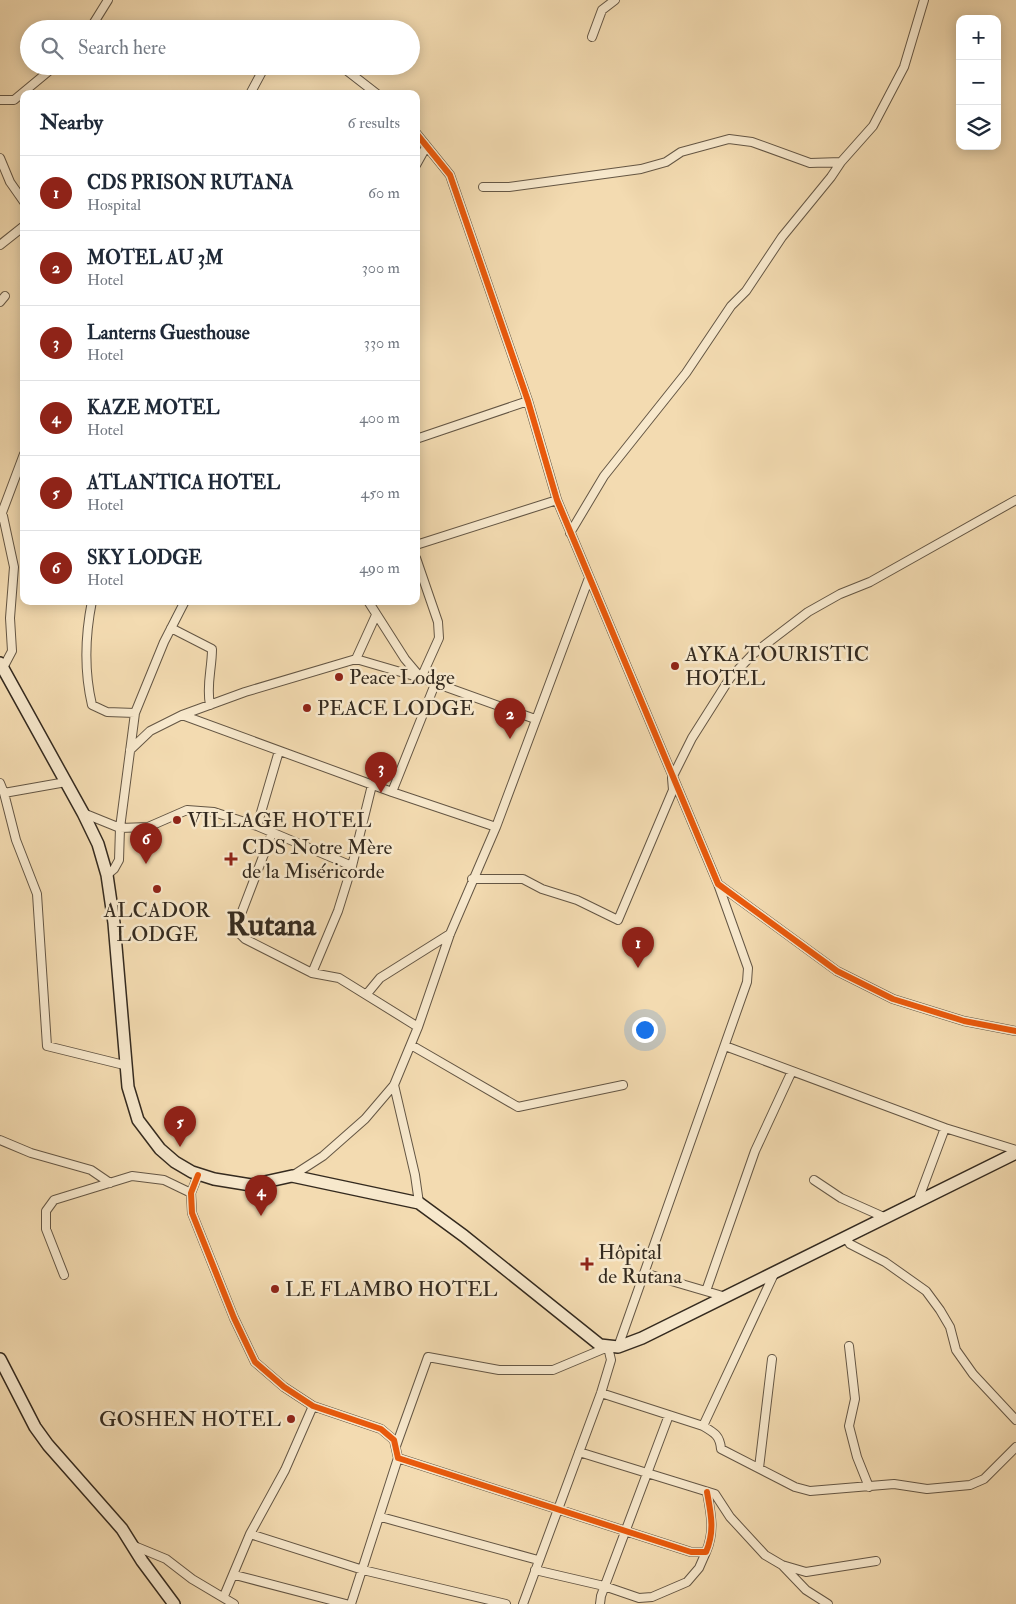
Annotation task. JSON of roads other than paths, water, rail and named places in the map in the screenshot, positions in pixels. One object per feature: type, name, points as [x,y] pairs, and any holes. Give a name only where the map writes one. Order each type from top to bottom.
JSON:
[{"type":"main road","points":[[2,665],[84,813],[98,844],[107,876],[114,923],[124,1065],[133,1106],[147,1135],[175,1162],[198,1175],[235,1184],[251,1185],[292,1176],[419,1203],[464,1236],[600,1345],[613,1347],[774,1274],[1016,1152]]},
{"type":"main road","points":[[0,1359],[35,1427],[48,1445],[122,1529],[174,1604]]},
{"type":"street","points":[[96,20],[108,0]]},
{"type":"street","points":[[592,37],[602,10],[615,0]]},
{"type":"street","points":[[570,533],[604,476],[686,373],[731,306],[746,291],[782,237],[841,162],[873,126],[904,67],[924,0]]},
{"type":"street","points":[[26,90],[44,75]]},
{"type":"street","points":[[252,90],[260,75]]},
{"type":"street","points":[[353,75],[372,90]]},
{"type":"street","points":[[0,100],[14,100],[20,95]]},
{"type":"street","points":[[420,139],[450,175],[528,401],[557,500],[718,884],[748,968],[747,982],[725,1046],[644,1273],[613,1347],[601,1392],[523,1604]]},
{"type":"street","points":[[483,187],[509,187],[642,169],[666,162],[681,152],[723,139],[752,142],[810,163],[841,162]]},
{"type":"street","points":[[420,158],[426,147]]},
{"type":"street","points":[[0,158],[10,182],[20,196]]},
{"type":"street","points":[[0,245],[20,229]]},
{"type":"street","points":[[420,438],[528,401]]},
{"type":"street","points":[[2,665],[12,651],[10,618],[14,567],[1,517],[20,465]]},
{"type":"street","points":[[420,544],[557,500]]},
{"type":"street","points":[[472,879],[523,879],[542,890],[577,900],[618,920],[672,790],[672,778],[692,738],[730,678],[753,654],[808,612],[840,594],[870,582],[1016,500]]},
{"type":"street","points":[[420,570],[438,622],[439,638],[421,678]]},
{"type":"street","points":[[292,1176],[323,1156],[365,1119],[394,1085],[418,1027],[450,934],[472,879],[496,827],[589,578]]},
{"type":"street","points":[[91,605],[86,639],[86,683],[92,705],[107,712],[135,714]]},
{"type":"street","points":[[107,876],[114,869],[118,860],[120,828],[135,714],[171,628],[183,605]]},
{"type":"street","points":[[370,605],[405,659],[421,678]]},
{"type":"street","points":[[356,659],[376,615]]},
{"type":"street","points":[[171,628],[212,649],[212,668],[207,687],[210,705]]},
{"type":"street","points":[[130,750],[150,731],[182,715],[246,692],[356,659],[421,678],[535,719]]},
{"type":"street","points":[[392,792],[435,684]]},
{"type":"street","points":[[182,715],[372,785],[496,827]]},
{"type":"street","points":[[257,826],[279,751]]},
{"type":"street","points":[[4,793],[66,782]]},
{"type":"street","points":[[0,783],[16,840],[37,894],[47,1046],[124,1065]]},
{"type":"street","points":[[312,974],[338,911],[352,866],[372,785]]},
{"type":"street","points":[[84,813],[120,828],[148,827],[187,810],[214,812],[257,826],[352,866]]},
{"type":"street","points":[[272,833],[238,922],[238,932],[244,939],[312,974],[339,978],[418,1027]]},
{"type":"street","points":[[718,884],[837,971],[893,1000],[964,1021],[1016,1030]]},
{"type":"street","points":[[366,995],[380,978],[450,934]]},
{"type":"street","points":[[411,1045],[518,1107],[623,1085]]},
{"type":"street","points":[[725,1046],[945,1128],[1016,1152]]},
{"type":"street","points":[[706,1291],[755,1151],[792,1071]]},
{"type":"street","points":[[394,1085],[419,1203]]},
{"type":"street","points":[[917,1203],[945,1128]]},
{"type":"street","points":[[0,1140],[31,1153],[91,1170],[110,1183]]},
{"type":"street","points":[[198,1175],[191,1193],[192,1213],[234,1318],[255,1362],[284,1387],[312,1406],[381,1429],[394,1440],[398,1458],[381,1517],[351,1604]]},
{"type":"street","points":[[64,1275],[46,1229],[46,1211],[54,1200],[132,1176],[164,1180],[191,1193]]},
{"type":"street","points":[[814,1180],[841,1198],[886,1218]]},
{"type":"street","points":[[845,1237],[850,1244],[885,1262],[926,1291],[950,1327],[956,1350],[972,1374],[1016,1420]]},
{"type":"street","points":[[644,1273],[726,1297]]},
{"type":"street","points":[[703,1426],[774,1274]]},
{"type":"street","points":[[849,1346],[855,1399],[849,1426],[856,1457],[869,1487]]},
{"type":"street","points":[[395,1446],[428,1357],[499,1370],[553,1370],[613,1347]]},
{"type":"street","points":[[759,1468],[772,1359]]},
{"type":"street","points":[[601,1392],[703,1426],[716,1433],[721,1440],[721,1449],[795,1487],[810,1491],[894,1484],[927,1489],[970,1485],[984,1479],[1016,1447]]},
{"type":"street","points":[[224,1596],[250,1534],[285,1470],[312,1406]]},
{"type":"street","points":[[600,1604],[604,1586],[669,1416]]},
{"type":"street","points":[[579,1452],[716,1494],[730,1517],[765,1555],[782,1565],[806,1572],[876,1561]]},
{"type":"street","points":[[398,1458],[691,1552],[706,1552]]},
{"type":"street","points":[[535,1570],[604,1586],[638,1598],[652,1597],[687,1582],[699,1568],[711,1540],[713,1523],[707,1492]]},
{"type":"street","points":[[381,1517],[538,1560]]},
{"type":"street","points":[[250,1534],[363,1570],[506,1604]]},
{"type":"street","points":[[132,1545],[166,1559],[192,1579],[224,1596],[234,1604]]},
{"type":"street","points":[[782,1565],[806,1590],[828,1604]]},
{"type":"street","points":[[234,1575],[346,1604]]},
{"type":"place","name":"AYKA TOURISTIC HOTEL","points":[[675,666]]},
{"type":"place","name":"Peace Lodge","points":[[339,677]]},
{"type":"place","name":"PEACE LODGE","points":[[307,708]]},
{"type":"place","name":"MOTEL AU 3M","points":[[510,739]]},
{"type":"place","name":"Lanterns Guesthouse","points":[[381,793]]},
{"type":"place","name":"VILLAGE HOTEL","points":[[177,820]]},
{"type":"place","name":"CDS Notre Mère de la Miséricorde","points":[[231,859]]},
{"type":"place","name":"SKY LODGE","points":[[146,864]]},
{"type":"place","name":"ALCADOR LODGE","points":[[157,889]]},
{"type":"place","name":"CDS PRISON RUTANA","points":[[638,968]]},
{"type":"place","name":"ATLANTICA HOTEL","points":[[180,1147]]},
{"type":"place","name":"KAZE MOTEL","points":[[261,1216]]},
{"type":"place","name":"Hôpital de Rutana","points":[[587,1264]]},
{"type":"place","name":"LE FLAMBO HOTEL","points":[[275,1289]]},
{"type":"place","name":"GOSHEN HOTEL","points":[[291,1419]]},
{"type":"district","name":"Rutana","points":[[271,925]]}]
